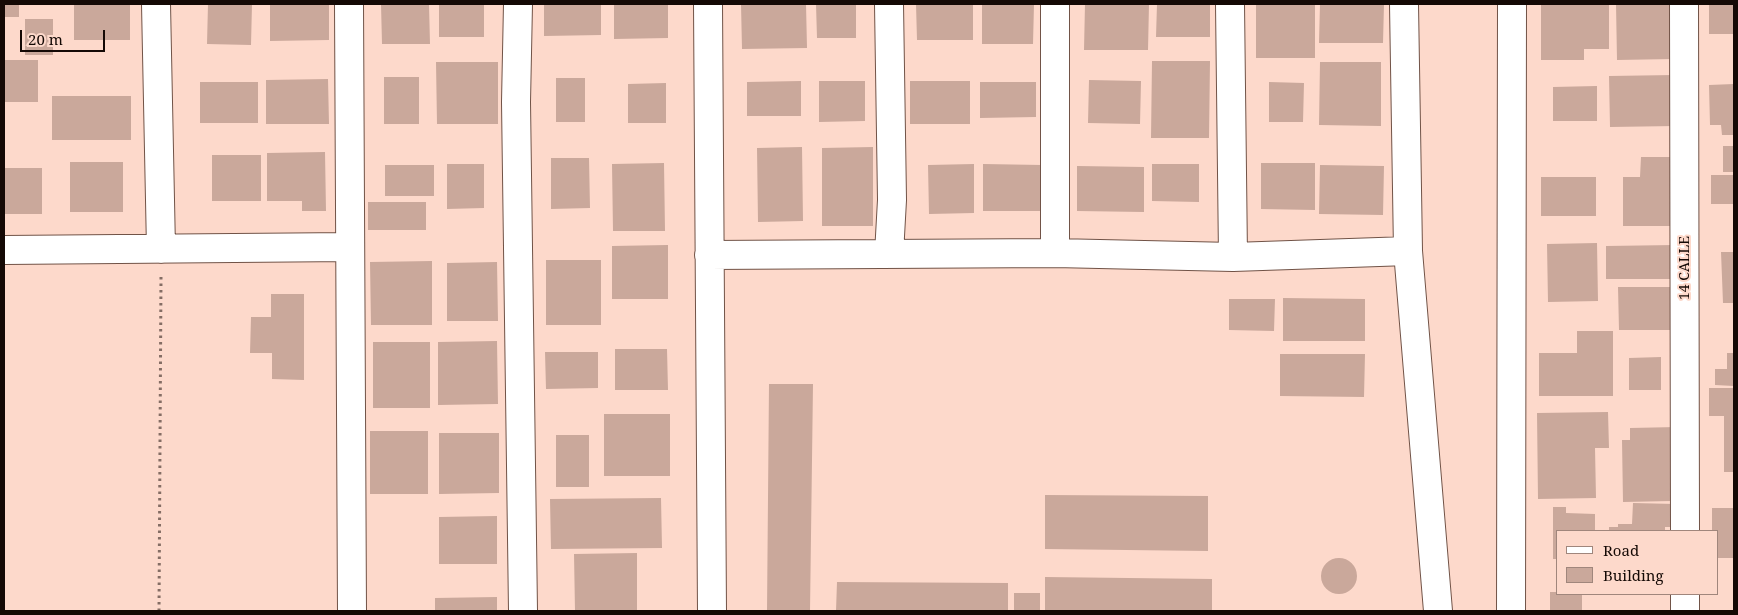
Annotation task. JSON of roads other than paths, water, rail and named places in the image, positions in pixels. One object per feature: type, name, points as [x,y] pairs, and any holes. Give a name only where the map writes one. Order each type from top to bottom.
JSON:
[{"type":"street","points":[[156,4],[161,249]]},
{"type":"street","points":[[349,4],[352,611]]},
{"type":"street","points":[[518,4],[516,102],[523,611]]},
{"type":"street","points":[[708,4],[712,611]]},
{"type":"street","points":[[889,4],[892,200],[889,254]]},
{"type":"street","points":[[1055,4],[1055,253]]},
{"type":"street","points":[[1230,4],[1233,257]]},
{"type":"street","points":[[1404,4],[1408,251],[1438,611]]},
{"type":"street","points":[[1511,611],[1512,4]]},
{"type":"street","name":"14 CALLE","points":[[1684,4],[1685,530]]},
{"type":"street","points":[[4,250],[349,247]]},
{"type":"street","points":[[709,255],[1055,253],[1233,257],[1408,251]]},
{"type":"street","points":[[1685,595],[1685,611]]}]
